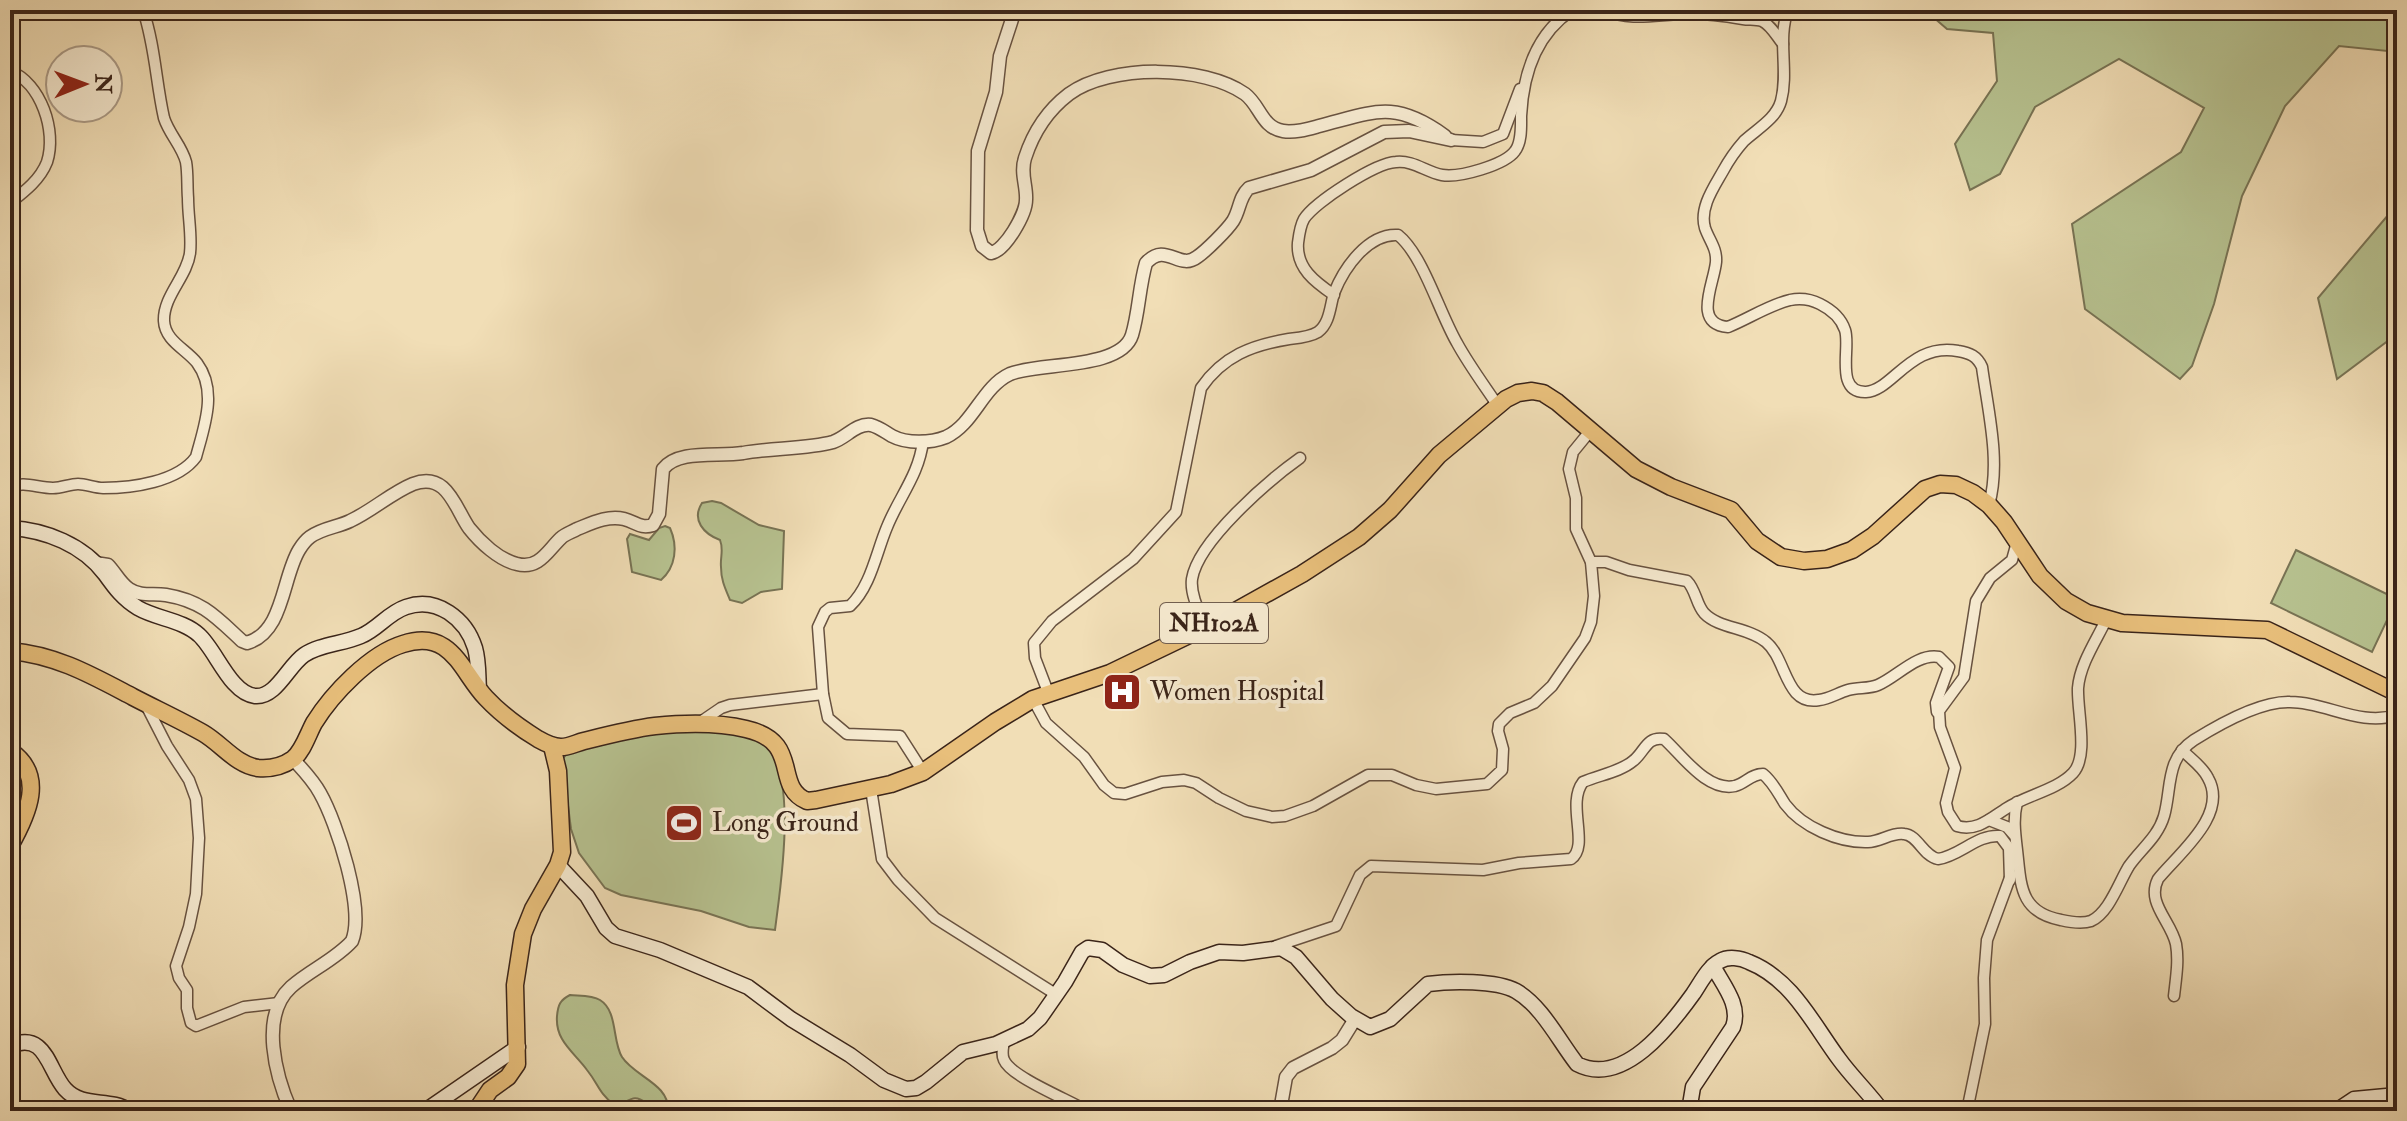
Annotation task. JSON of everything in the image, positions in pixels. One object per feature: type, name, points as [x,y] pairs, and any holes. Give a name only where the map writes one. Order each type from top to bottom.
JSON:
[{"type":"main road","name":"NH102A","points":[[552,746],[570,746],[657,726],[697,724],[743,728],[775,741],[793,790],[807,801],[871,789],[923,772],[995,722],[1041,695],[1110,673],[1206,627],[1302,574],[1359,537],[1390,510],[1439,455],[1498,406],[1518,393],[1532,391],[1543,393],[1636,469],[1731,510],[1763,546],[1792,560],[1827,559],[1852,550],[1873,536],[1925,489],[1940,484],[1956,485],[1989,505],[2030,564],[2054,590],[2087,613],[2106,620],[2145,625],[2267,630],[2397,693]]},
{"type":"main road","points":[[10,528],[46,533],[72,545],[95,563],[126,600],[153,616],[187,626],[199,634],[233,681],[252,696],[263,696],[271,691],[305,654],[360,637],[397,611],[420,603],[431,603],[448,611],[469,633],[478,664],[479,690]]},
{"type":"main road","points":[[10,651],[60,660],[206,735],[239,762],[251,767],[277,767],[293,759],[326,705],[372,662],[403,644],[429,642],[451,652],[465,666],[479,690],[507,716],[552,746],[558,771],[563,840],[558,865],[541,891],[523,934],[515,985],[518,1047],[513,1071],[490,1090],[476,1111]]},
{"type":"main road","points":[[10,751],[27,765],[31,785],[21,822],[10,846]]},
{"type":"main road","points":[[558,865],[587,896],[606,928],[615,936],[660,950],[748,987],[791,1019],[896,1087],[916,1088],[963,1052],[1004,1041],[1028,1029],[1057,995],[1082,952],[1088,948],[1102,950],[1123,965],[1150,976],[1164,975],[1219,952],[1281,948],[1296,957],[1332,999],[1355,1019],[1370,1027],[1390,1019],[1428,984],[1474,983],[1505,987],[1526,1000],[1577,1064],[1586,1068],[1625,1063],[1649,1047],[1713,966],[1728,958],[1748,961],[1789,989],[1842,1063],[1882,1111]]},
{"type":"main road","points":[[1689,1111],[1693,1087],[1737,1017],[1735,1005],[1713,966]]},
{"type":"main road","points":[[10,1046],[20,1042],[31,1043],[47,1055],[71,1095],[129,1111]]},
{"type":"main road","points":[[425,1111],[518,1047]]},
{"type":"main road","points":[[2336,1111],[2354,1099],[2397,1095]]},
{"type":"street","points":[[10,487],[19,484],[51,488],[81,484],[98,488],[124,487],[166,477],[191,464],[196,457],[208,404],[206,382],[197,364],[172,340],[164,318],[168,302],[190,257],[187,172],[185,160],[164,117],[143,10]]},
{"type":"street","points":[[1015,10],[1000,56],[996,92],[978,151],[977,230],[982,246],[991,253],[1006,244],[1026,206],[1022,167],[1046,116],[1070,93],[1103,79],[1165,72],[1208,79],[1250,98],[1264,121],[1281,131],[1311,128],[1372,111],[1393,111],[1412,116],[1451,140]]},
{"type":"street","points":[[95,563],[108,565],[127,588],[140,595],[167,595],[203,608],[247,643],[259,637],[270,623],[281,602],[297,554],[309,538],[361,516],[413,484],[428,482],[445,489],[469,527],[492,550],[514,563],[530,565],[545,557],[562,537],[596,521],[615,518],[643,527],[653,525],[659,514],[663,469],[683,455],[722,456],[822,444],[841,439],[864,425],[876,427],[899,439],[923,441],[946,437],[957,429],[999,380],[1011,374],[1106,356],[1124,347],[1133,334],[1146,263],[1161,254],[1183,261],[1197,257],[1232,222],[1249,188],[1311,170],[1384,132],[1409,131],[1451,140],[1483,142],[1503,134],[1532,57],[1559,14],[1572,10]]},
{"type":"street","points":[[1605,10],[1638,17],[1684,14],[1756,20],[1771,28],[1783,44]]},
{"type":"street","points":[[1788,10],[1784,20],[1784,80],[1780,102],[1776,111],[1739,147],[1725,167],[1704,213],[1704,225],[1716,249],[1707,308],[1711,322],[1728,327],[1787,300],[1801,298],[1815,301],[1828,308],[1845,330],[1846,376],[1855,390],[1864,392],[1883,384],[1912,360],[1931,352],[1951,349],[1975,356],[1982,367],[1993,461],[1989,505]]},
{"type":"street","points":[[1334,295],[1303,267],[1299,256],[1299,236],[1304,218],[1352,181],[1385,164],[1410,162],[1434,173],[1452,176],[1502,161],[1511,155],[1518,149],[1523,92],[1532,57]]},
{"type":"street","points":[[10,71],[28,83],[38,97],[46,121],[49,150],[40,174],[28,189],[10,203]]},
{"type":"street","points":[[1498,406],[1457,343],[1424,277],[1415,251],[1398,235],[1388,234],[1375,240],[1358,255],[1340,281],[1326,324],[1316,334],[1265,343],[1245,350],[1225,360],[1211,373],[1201,388],[1176,512],[1133,559],[1052,621],[1034,643],[1046,723],[1084,757],[1104,785],[1114,793],[1125,794],[1162,782],[1184,780],[1259,815],[1285,816],[1313,806],[1368,775],[1392,775],[1436,789],[1487,784],[1502,770],[1499,724],[1510,713],[1528,707],[1542,697],[1568,666],[1585,638],[1594,608],[1591,562],[1576,529],[1576,498],[1569,469],[1573,452],[1591,430]]},
{"type":"street","points":[[923,441],[915,474],[888,524],[861,592],[850,606],[830,608],[821,621],[818,634],[825,710],[831,724],[847,734],[900,736],[923,772]]},
{"type":"street","points":[[1206,627],[1191,581],[1198,564],[1250,497],[1300,458]]},
{"type":"street","points":[[1939,718],[1943,705],[1964,677],[1976,601],[1990,578],[2012,560],[2017,542]]},
{"type":"street","points":[[1591,562],[1606,562],[1629,570],[1687,581],[1704,613],[1721,623],[1749,632],[1768,644],[1781,662],[1793,692],[1802,700],[1822,700],[1847,690],[1877,686],[1927,657],[1939,657],[1947,662],[1949,667],[1936,703],[1955,768],[1946,803],[1951,820],[1965,828],[1989,820],[2017,802],[2059,783],[2079,765],[2080,675],[2106,620]]},
{"type":"street","points":[[697,724],[730,705],[823,694]]},
{"type":"street","points":[[2017,802],[2014,835],[2020,887],[2031,905],[2056,919],[2073,922],[2093,920],[2160,826],[2170,774],[2182,750],[2195,740],[2266,705],[2286,701],[2369,719],[2397,715]]},
{"type":"street","points":[[145,703],[189,780],[196,799],[199,830],[196,894],[176,966],[187,990],[191,1023],[202,1025],[244,1007],[279,1003]]},
{"type":"street","points":[[1273,947],[1336,926],[1360,875],[1371,866],[1483,870],[1577,856],[1576,816],[1579,788],[1583,782],[1633,761],[1656,738],[1664,739],[1697,771],[1723,786],[1733,786],[1756,774],[1763,774],[1795,816],[1807,825],[1837,837],[1869,842],[1903,833],[1910,835],[1925,853],[1938,859],[1986,837],[2000,836],[2009,848],[2010,880]]},
{"type":"street","points":[[2174,996],[2174,936],[2153,889],[2204,823],[2210,812],[2213,793],[2208,777],[2182,750]]},
{"type":"street","points":[[291,1111],[278,1079],[273,1053],[279,1003],[289,989],[352,941],[357,923],[355,899],[327,806],[309,776],[293,759]]},
{"type":"street","points":[[871,789],[882,859],[898,880],[935,918],[1057,995]]},
{"type":"street","points":[[1989,820],[2007,827],[2014,835]]},
{"type":"street","points":[[1967,1111],[1984,1034],[1987,940],[2017,854]]},
{"type":"street","points":[[1280,1111],[1286,1077],[1293,1068],[1332,1048],[1342,1040],[1355,1019]]},
{"type":"street","points":[[1004,1041],[1002,1055],[1005,1064],[1040,1087],[1087,1111]]},
{"type":"green space","points":[[1925,10],[2397,10],[2397,52],[2339,46],[2285,106],[2242,196],[2214,304],[2192,366],[2180,379],[2085,309],[2072,224],[2181,152],[2204,108],[2119,59],[2035,107],[2000,174],[1970,190],[1955,144],[1997,81],[1993,33],[1947,29]]},
{"type":"green space","points":[[2397,191],[2397,334],[2337,379],[2318,298],[2389,214]]},
{"type":"green space","points":[[712,501],[759,525],[784,531],[782,589],[761,592],[742,603],[730,600],[722,576],[720,540],[704,530],[699,521],[702,503]]},
{"type":"green space","points":[[659,528],[670,528],[675,549],[673,563],[666,575],[661,580],[632,572],[627,539],[630,534],[649,540]]},
{"type":"green space","points":[[2296,550],[2397,599],[2372,652],[2271,603]]},
{"type":"green space","points":[[711,730],[754,736],[769,748],[779,768],[785,824],[775,930],[749,927],[701,911],[621,895],[605,888],[579,853],[571,829],[562,759],[566,755],[637,736]]},
{"type":"green space","points":[[570,995],[593,997],[606,1005],[622,1057],[658,1087],[667,1102],[668,1111],[646,1111],[646,1103],[637,1098],[615,1106],[605,1097],[559,1032],[558,1009]]},
{"type":"place","name":"Women Hospital","points":[[1122,692]]},
{"type":"place","name":"Long Ground","points":[[684,823]]}]
